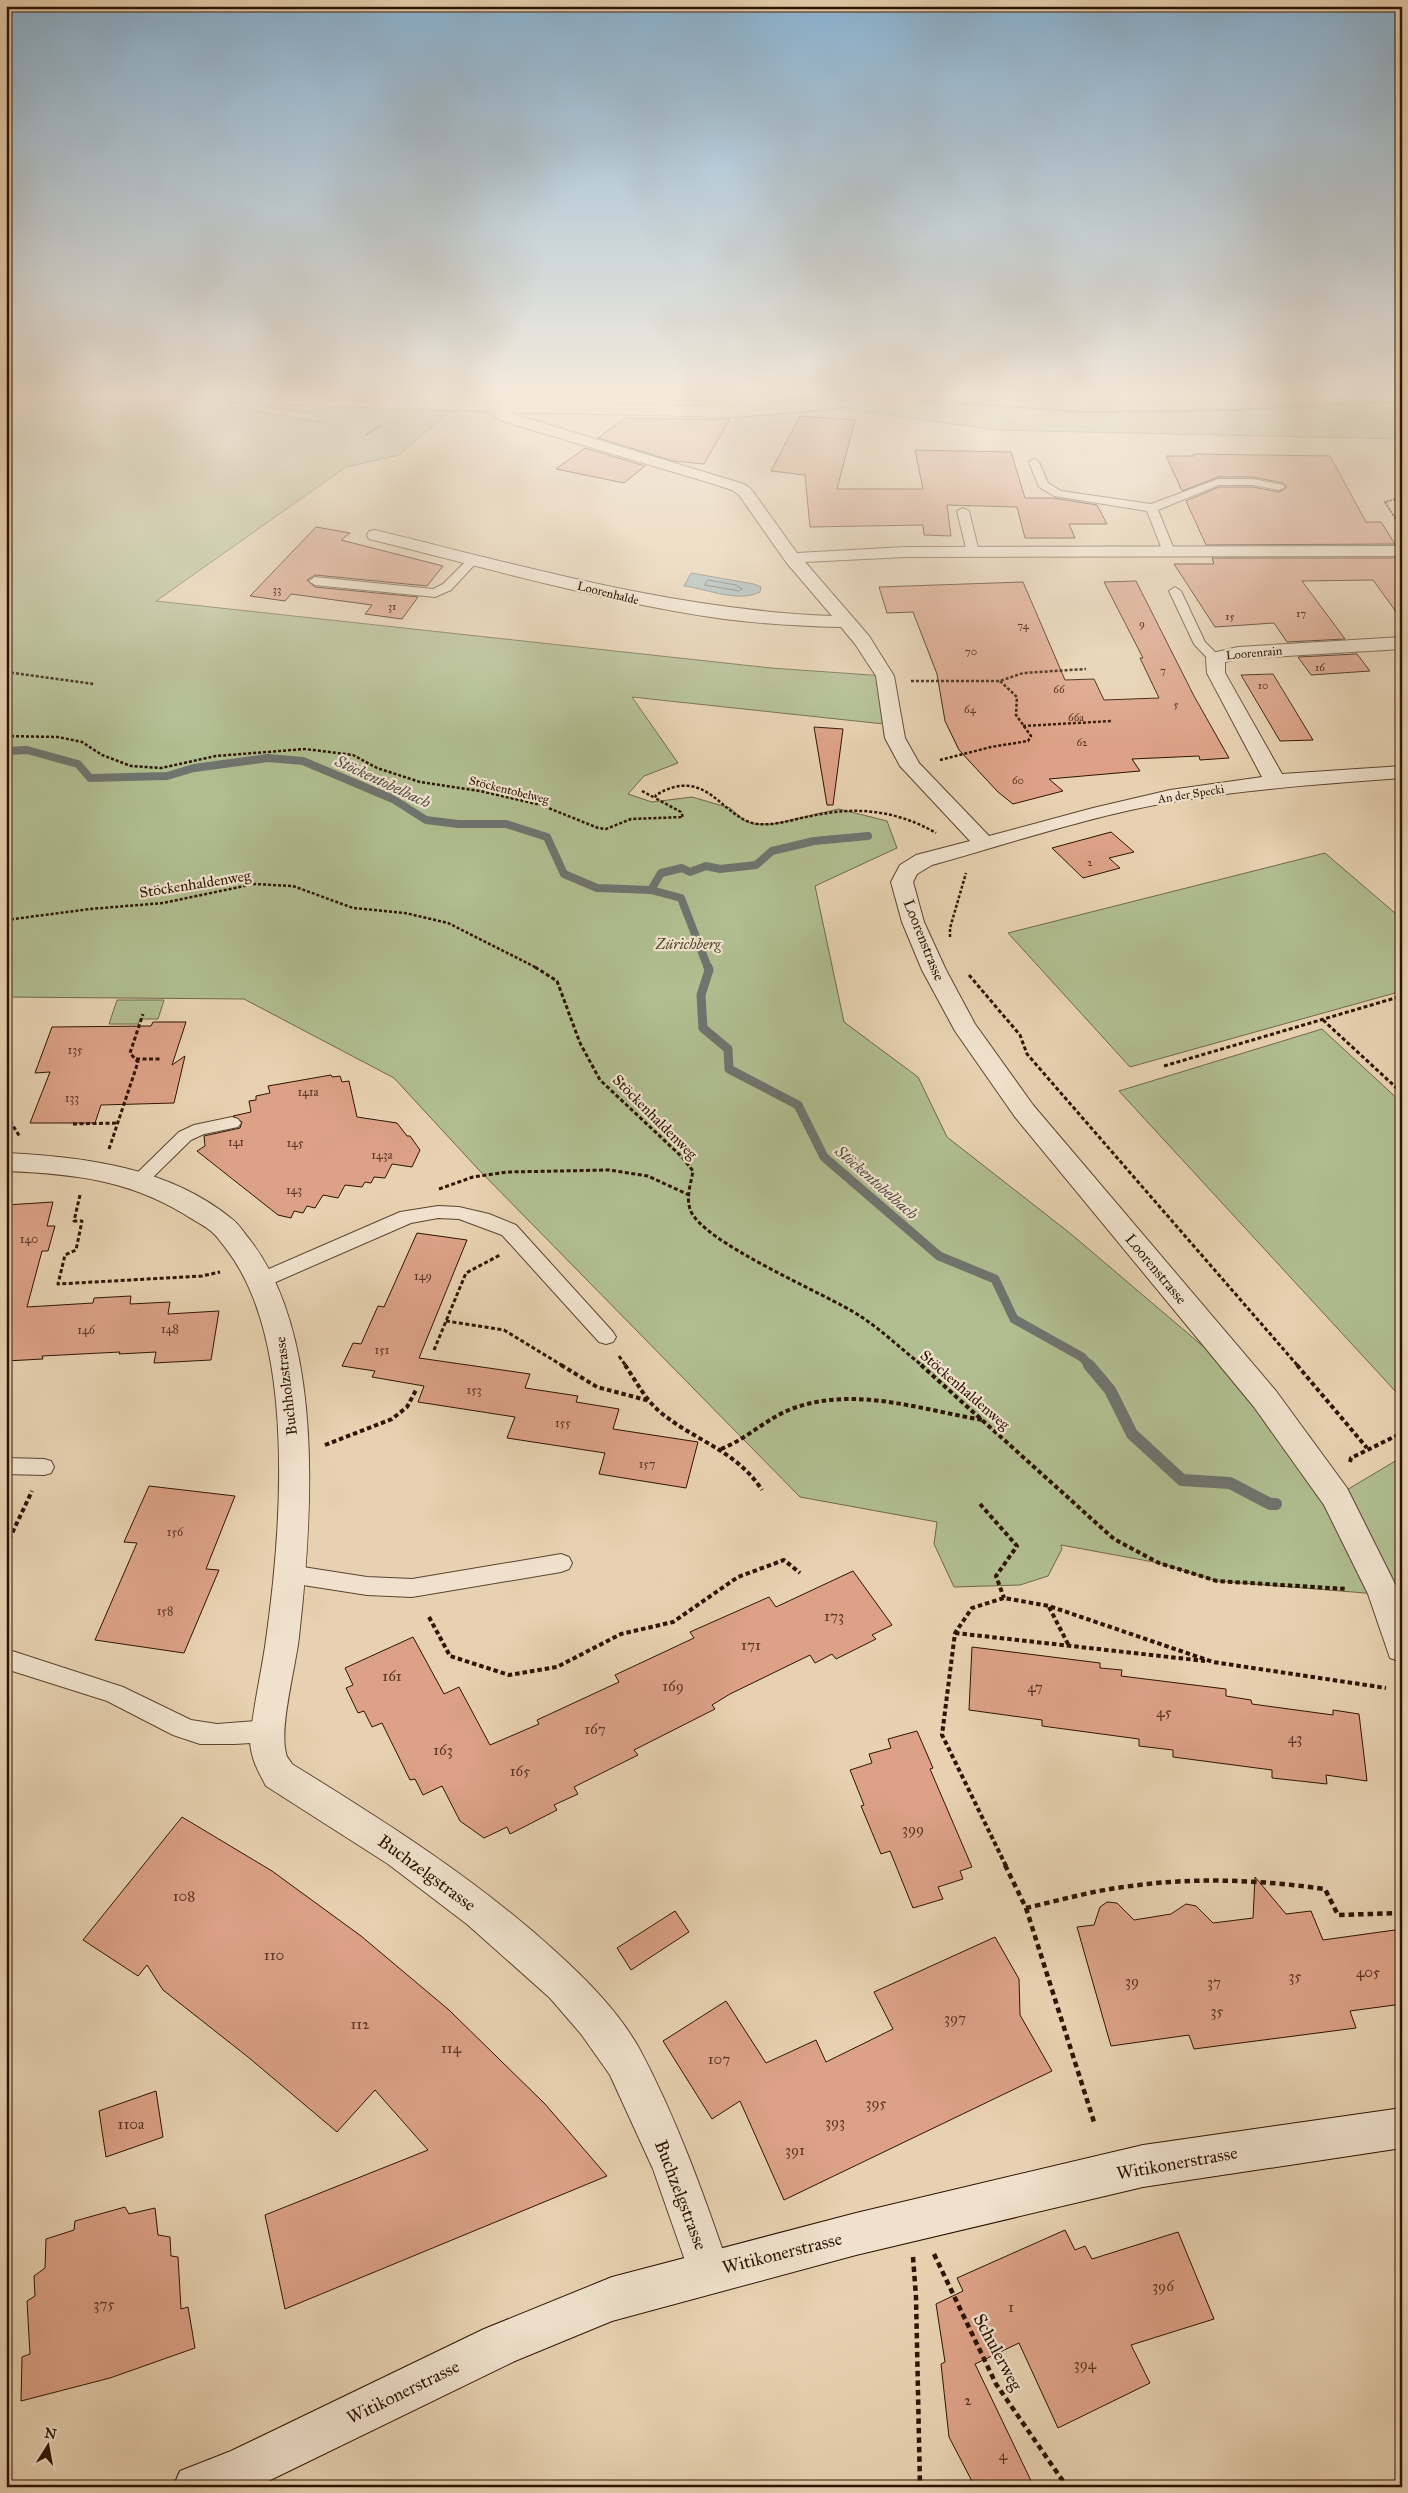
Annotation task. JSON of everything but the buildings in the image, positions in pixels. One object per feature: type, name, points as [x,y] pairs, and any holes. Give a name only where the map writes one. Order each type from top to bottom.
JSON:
[{"type":"street","points":[[760,512],[792,558],[869,648],[885,681],[895,738],[910,766],[984,843]]},
{"type":"street","name":"Loorenhalde","points":[[376,535],[638,600],[704,612],[797,622],[845,622]]},
{"type":"street","points":[[792,558],[860,553],[1402,551]]},
{"type":"street","name":"Loorenrain","points":[[1275,781],[1216,673],[1214,658],[1238,653],[1402,644]]},
{"type":"street","name":"An der Specki","points":[[984,843],[1009,838],[1100,812],[1170,796],[1275,781],[1402,772]]},
{"type":"street","name":"Loorenstrasse","points":[[984,843],[924,860],[908,870],[902,882],[920,938],[934,970],[964,1026],[1024,1111],[1265,1399],[1336,1497],[1384,1594],[1402,1648]]},
{"type":"street","name":"Buchholzstrasse","points":[[6,1162],[85,1168],[106,1171],[140,1180],[180,1198],[225,1228],[257,1267],[282,1337],[293,1444],[290,1574],[269,1731]]},
{"type":"street","name":"Buchzelgstrasse","points":[[269,1731],[268,1756],[280,1775],[401,1852],[481,1912],[564,1985],[595,2020],[624,2061],[672,2164],[709,2271]]},
{"type":"street","name":"Witikonerstrasse","points":[[196,2487],[242,2478],[537,2329],[612,2299],[709,2271],[1143,2166],[1402,2128]]},
{"type":"lane","points":[[963,512],[973,552]]},
{"type":"lane","points":[[1154,512],[1169,552]]},
{"type":"lane","points":[[315,582],[435,593],[448,587],[474,559]]},
{"type":"lane","points":[[1174,591],[1200,644],[1214,658]]},
{"type":"lane","points":[[140,1180],[185,1136],[200,1130],[232,1123]]},
{"type":"lane","points":[[262,1280],[407,1217],[438,1212],[459,1213],[482,1219],[509,1230],[606,1337]]},
{"type":"lane","points":[[6,1466],[44,1468]]},
{"type":"lane","points":[[290,1574],[367,1586],[412,1588],[561,1563]]},
{"type":"lane","points":[[6,1659],[87,1684],[131,1701],[180,1727],[200,1733],[222,1734],[269,1731]]},
{"type":"path","points":[[1392,512],[1402,529]]},
{"type":"path","points":[[885,681],[1000,681],[1022,673],[1086,669]]},
{"type":"path","points":[[6,672],[94,684]]},
{"type":"path","points":[[910,766],[991,747],[1028,741],[1031,736],[1022,726],[1016,715],[1017,697],[1000,681]]},
{"type":"path","points":[[1022,726],[1112,721]]},
{"type":"path","name":"Stöckentobelweg","points":[[6,736],[58,737],[82,742],[102,755],[130,766],[161,768],[216,756],[305,749],[353,755],[377,768],[420,782],[480,791],[541,805],[572,819],[606,829],[631,819],[683,817],[681,812],[655,798]]},
{"type":"path","points":[[642,791],[655,798],[656,794],[668,788],[703,788],[716,796],[745,821],[763,825],[839,809],[904,816],[930,829],[956,850],[969,865],[950,928],[950,942]]},
{"type":"path","name":"Stöckenhaldenweg","points":[[6,920],[50,916],[90,908],[163,903],[254,884],[293,886],[353,908],[405,913],[448,922],[494,948],[531,964],[557,981],[580,1043],[600,1080],[682,1157],[693,1172],[689,1196],[690,1210],[707,1231],[733,1249],[802,1283],[862,1316],[944,1384],[1114,1539],[1159,1563],[1216,1581],[1348,1590]]},
{"type":"path","points":[[963,968],[1020,1035],[1027,1054],[1239,1297],[1367,1448],[1402,1433]]},
{"type":"path","points":[[1164,1066],[1402,996]]},
{"type":"path","points":[[109,1150],[138,1062],[130,1053],[143,1014]]},
{"type":"path","points":[[1323,1020],[1402,1093]]},
{"type":"path","points":[[135,1059],[160,1059]]},
{"type":"path","points":[[73,1123],[118,1123]]},
{"type":"path","points":[[520,1170],[627,1171],[659,1179],[689,1196]]},
{"type":"path","points":[[82,1186],[74,1221],[82,1221],[76,1250],[65,1255],[58,1284],[202,1276],[228,1270]]},
{"type":"path","points":[[434,1350],[466,1273],[521,1245]]},
{"type":"path","points":[[446,1320],[504,1330],[597,1387],[651,1401]]},
{"type":"path","points":[[606,1337],[660,1412],[721,1449],[754,1475],[762,1490]]},
{"type":"path","points":[[317,1448],[392,1418],[408,1407],[416,1390]]},
{"type":"path","points":[[721,1449],[738,1443],[792,1409],[822,1400],[884,1402],[984,1420]]},
{"type":"path","points":[[6,1546],[15,1531],[14,1526],[44,1468]]},
{"type":"path","points":[[980,1504],[1017,1546],[996,1576],[1004,1598]]},
{"type":"path","points":[[429,1617],[450,1656],[510,1675],[557,1667],[621,1634],[673,1622],[738,1577],[784,1560],[800,1574]]},
{"type":"path","points":[[1094,2122],[1026,1908],[942,1735],[955,1633],[972,1608],[1004,1598],[1049,1606],[1213,1662]]},
{"type":"path","points":[[1049,1606],[1069,1646]]},
{"type":"path","points":[[955,1633],[1213,1662],[1386,1688]]},
{"type":"path","points":[[1026,1908],[1145,1884],[1240,1881],[1282,1883],[1325,1889],[1338,1915],[1402,1913]]},
{"type":"path","name":"Schulerweg","points":[[932,2250],[996,2384],[1067,2487]]},
{"type":"path","points":[[913,2254],[916,2297],[920,2487]]},
{"type":"green space","name":"Zürichberg","points":[[6,512],[282,512],[156,601],[771,668],[885,676],[893,725],[632,697],[678,763],[644,776],[628,794],[652,802],[692,797],[730,808],[745,821],[753,824],[773,824],[839,809],[887,821],[897,848],[815,886],[844,1022],[918,1077],[947,1137],[1071,1234],[1265,1399],[1335,1497],[1402,1457],[1402,1596],[1217,1581],[1159,1563],[1061,1545],[1062,1549],[1048,1576],[1020,1585],[954,1587],[934,1544],[937,1522],[800,1497],[478,1169],[394,1078],[244,999],[6,997]]},
{"type":"green space","points":[[1325,853],[1402,919],[1402,991],[1130,1067],[1008,933]]},
{"type":"green space","points":[[117,1000],[164,1000],[158,1019],[140,1019],[138,1024],[109,1024]]},
{"type":"green space","points":[[1322,1029],[1402,1103],[1402,1390],[1396,1392],[1119,1091]]},
{"type":"water","points":[[691,573],[754,584],[761,587],[760,592],[751,595],[732,596],[684,586]]},
{"type":"waterway","name":"Stöckentobelbach","points":[[6,751],[27,750],[78,764],[90,778],[167,776],[194,768],[268,758],[303,761],[393,799],[426,820],[458,824],[506,824],[547,837],[564,874],[597,888],[651,890]]},
{"type":"waterway","points":[[651,890],[661,873],[682,868],[690,872],[706,866],[720,869],[756,865],[772,851],[814,841],[868,836]]},
{"type":"waterway","name":"Stöckentobelbach","points":[[651,890],[681,898],[708,968]]},
{"type":"waterway","name":"Stöckentobelbach","points":[[708,967],[709,970],[701,995],[703,1028],[728,1049],[729,1069],[798,1105],[824,1157],[939,1256],[995,1279],[1014,1319],[1082,1357],[1090,1366]]},
{"type":"waterway","name":"Stöckentobelbach","points":[[1089,1365],[1110,1390],[1132,1434],[1182,1480],[1230,1483],[1270,1504],[1276,1504]]}]
